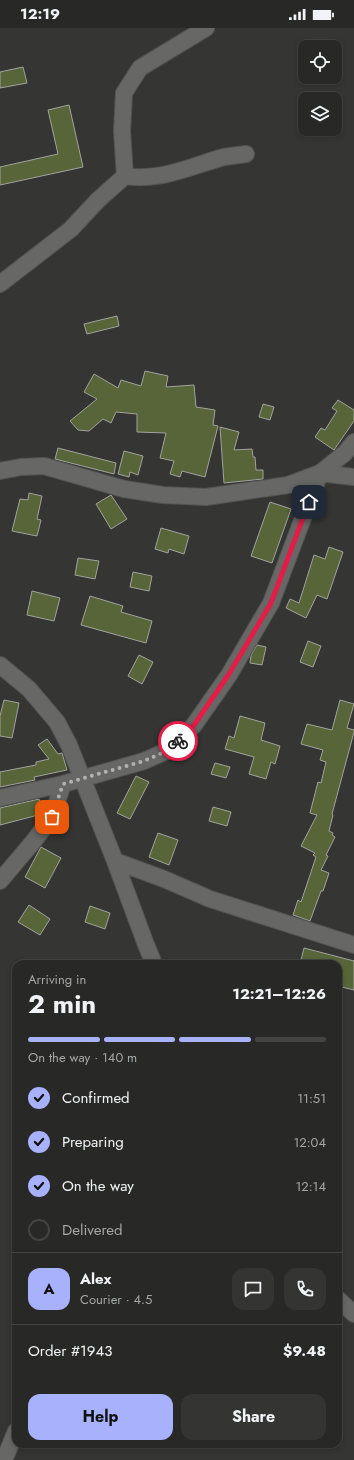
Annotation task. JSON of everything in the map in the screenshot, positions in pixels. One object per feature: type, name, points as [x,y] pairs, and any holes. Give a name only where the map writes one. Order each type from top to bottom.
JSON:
[{"type":"street","points":[[125,176],[122,131],[124,93],[140,68],[206,28]]},
{"type":"street","points":[[125,176],[138,178],[176,173],[226,157],[246,154]]},
{"type":"street","points":[[0,284],[71,229],[98,200],[125,176]]},
{"type":"street","points":[[0,471],[21,467],[44,466],[124,488],[163,495],[206,497],[288,485],[320,473],[345,453],[354,442]]},
{"type":"street","points":[[320,473],[354,477]]},
{"type":"street","points":[[0,798],[63,784],[83,777],[144,761],[171,749],[194,725],[229,674],[271,603],[320,473]]},
{"type":"street","points":[[0,665],[29,689],[56,722],[69,746],[83,777],[152,960]]},
{"type":"street","points":[[0,881],[52,817],[63,784]]},
{"type":"street","points":[[115,861],[164,879],[210,899],[354,945]]},
{"type":"street","points":[[342,1303],[354,1314]]},
{"type":"street","points":[[4,1460],[12,1441]]},
{"type":"building","points":[[23,67],[27,83],[0,88],[0,72]]},
{"type":"building","points":[[69,105],[83,167],[0,185],[0,167],[58,154],[48,110]]},
{"type":"building","points":[[117,316],[119,326],[87,334],[84,324]]},
{"type":"building","points":[[145,371],[168,376],[166,387],[194,385],[196,407],[215,410],[213,425],[218,426],[205,477],[182,471],[180,477],[170,474],[174,461],[160,458],[166,433],[137,432],[137,414],[116,412],[111,423],[103,419],[89,431],[78,430],[70,421],[97,399],[84,392],[94,374],[118,388],[121,380],[141,386]]},
{"type":"building","points":[[338,400],[354,410],[354,421],[334,450],[315,437],[321,428],[325,430],[337,411],[332,408]]},
{"type":"building","points":[[263,404],[274,407],[270,420],[259,417]]},
{"type":"building","points":[[220,427],[239,432],[234,450],[252,449],[253,457],[255,457],[256,470],[263,470],[263,479],[224,483]]},
{"type":"building","points":[[58,448],[116,463],[114,474],[55,459]]},
{"type":"building","points":[[124,451],[143,456],[138,475],[130,472],[129,477],[118,474]]},
{"type":"building","points":[[29,493],[42,496],[37,519],[41,520],[37,536],[12,531],[20,499],[28,500]]},
{"type":"building","points":[[111,495],[127,519],[111,529],[96,504]]},
{"type":"building","points":[[270,502],[291,509],[272,563],[251,556]]},
{"type":"building","points":[[161,528],[189,536],[184,554],[169,549],[168,553],[155,549]]},
{"type":"building","points":[[329,547],[343,552],[327,599],[317,595],[306,618],[286,608],[290,599],[299,603],[314,555],[325,559]]},
{"type":"building","points":[[78,558],[99,561],[95,579],[75,575]]},
{"type":"building","points":[[133,572],[152,576],[149,591],[130,587]]},
{"type":"building","points":[[32,591],[60,598],[54,621],[27,615]]},
{"type":"building","points":[[90,596],[123,606],[121,612],[152,621],[146,643],[81,625]]},
{"type":"building","points":[[308,641],[321,646],[313,667],[300,662]]},
{"type":"building","points":[[257,645],[266,647],[262,665],[250,663],[251,655]]},
{"type":"building","points":[[139,655],[153,662],[142,684],[128,676]]},
{"type":"building","points":[[4,700],[19,703],[12,738],[0,736],[0,716]]},
{"type":"building","points":[[340,700],[354,704],[347,728],[354,730],[354,732],[332,814],[329,831],[333,833],[332,835],[335,837],[326,855],[328,856],[321,870],[329,873],[310,921],[293,915],[298,900],[301,902],[316,857],[313,855],[315,853],[301,846],[317,815],[310,813],[318,782],[321,783],[326,762],[320,760],[323,750],[301,744],[307,724],[332,730]]},
{"type":"building","points":[[240,716],[265,723],[261,740],[280,746],[275,764],[271,762],[266,779],[249,774],[254,757],[225,749],[229,736],[234,738]]},
{"type":"building","points":[[47,739],[58,754],[62,753],[67,770],[34,777],[35,780],[0,787],[0,772],[36,765],[36,762],[49,759],[38,745]]},
{"type":"building","points":[[215,763],[230,767],[226,778],[211,774]]},
{"type":"building","points":[[136,776],[149,782],[130,819],[117,813]]},
{"type":"building","points":[[39,799],[42,814],[0,825],[0,808]]},
{"type":"building","points":[[213,807],[231,812],[227,826],[209,821]]},
{"type":"building","points":[[158,833],[178,840],[169,865],[149,857]]},
{"type":"building","points":[[41,847],[61,858],[45,888],[25,877]]},
{"type":"building","points":[[29,905],[50,919],[40,935],[18,922]]},
{"type":"building","points":[[90,906],[110,913],[105,929],[85,922]]},
{"type":"building","points":[[304,948],[354,961],[354,990],[342,987],[342,960],[301,960]]},
{"type":"way so far","points":[[52,817],[63,784],[83,777],[144,761],[171,749],[178,741]]},
{"type":"route","points":[[178,741],[194,725],[229,674],[271,603],[309,502]]}]
